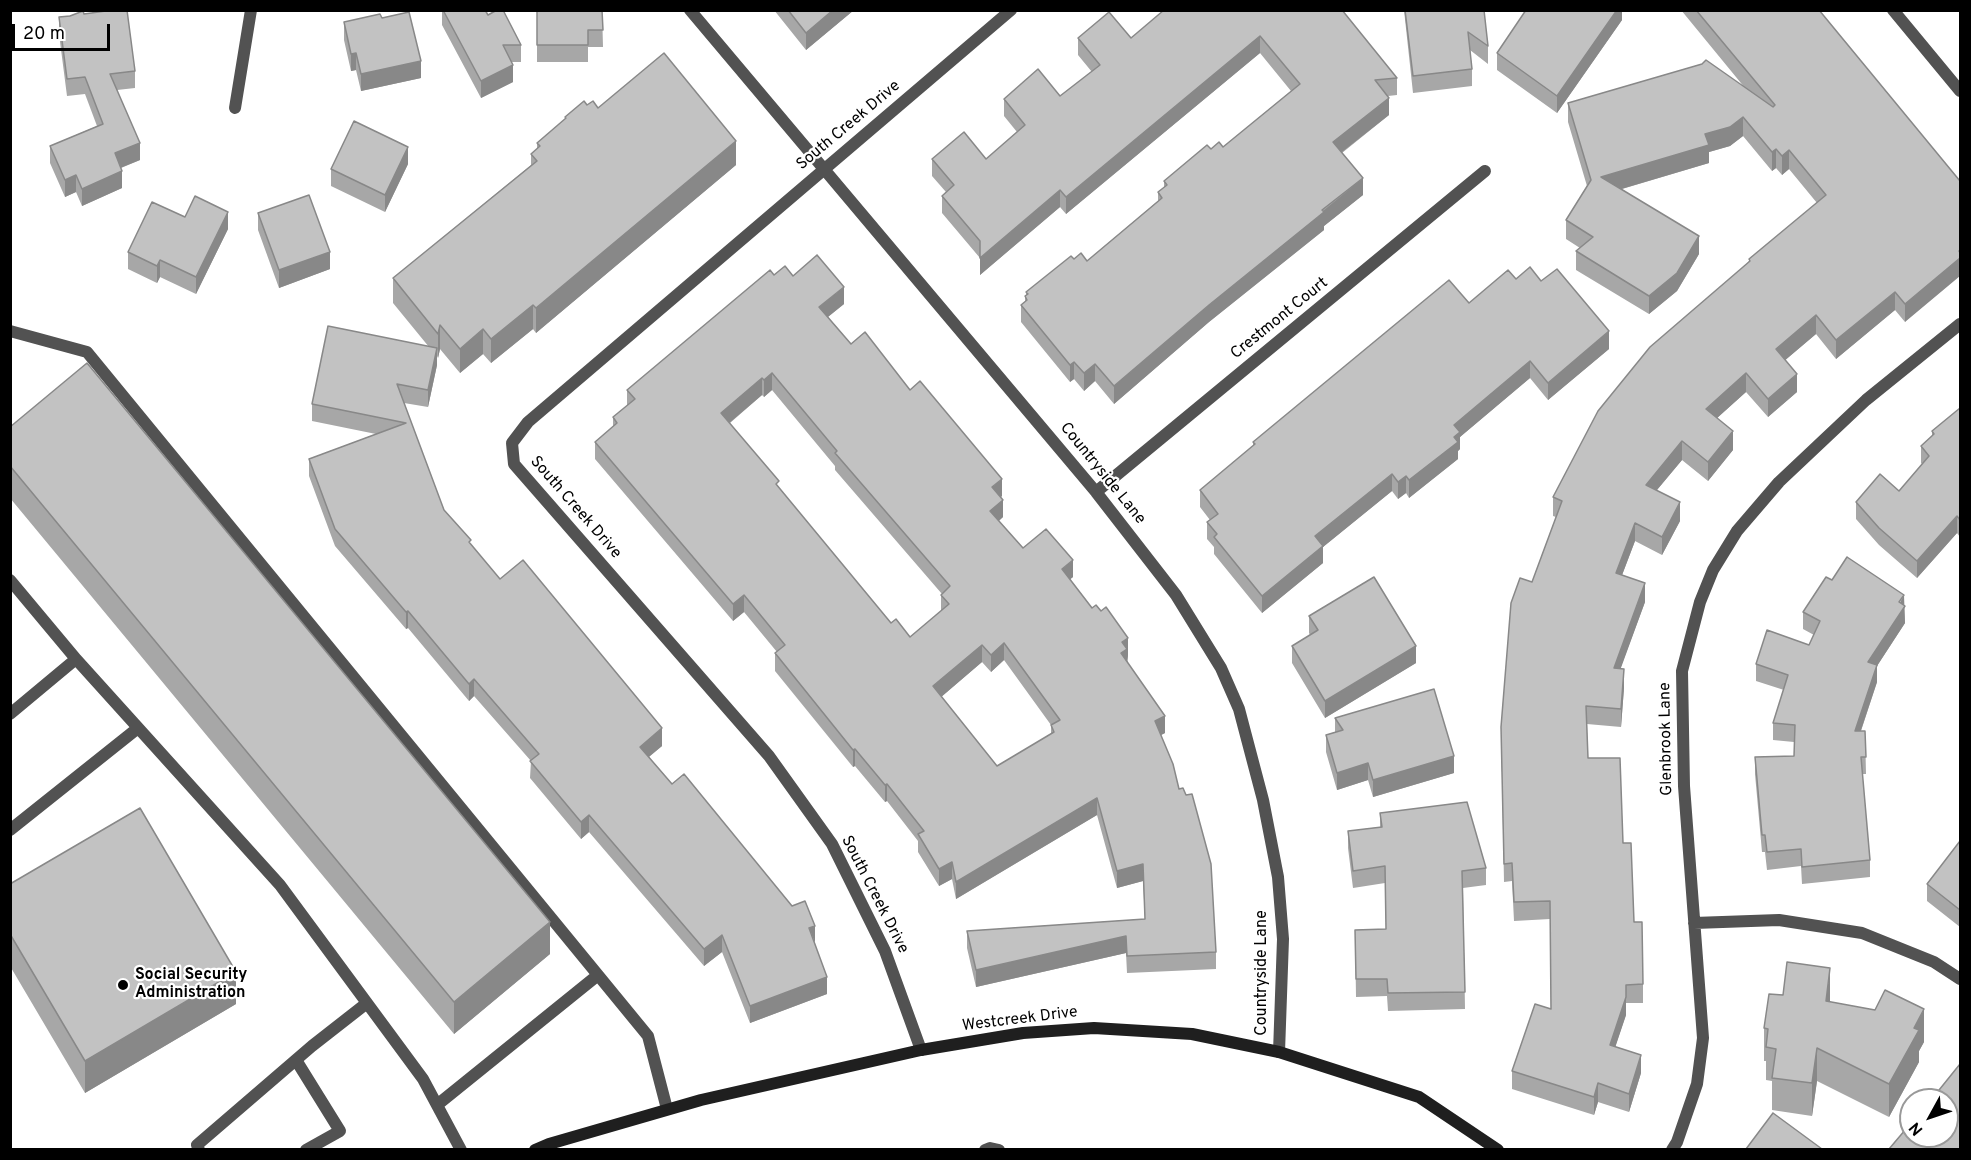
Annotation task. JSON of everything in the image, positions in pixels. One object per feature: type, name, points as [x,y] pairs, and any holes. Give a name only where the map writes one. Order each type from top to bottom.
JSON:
[{"type":"street","points":[[236,108],[250,10]]},
{"type":"street","name":"Countryside Lane","points":[[690,10],[1096,492],[1176,595],[1221,668],[1239,709],[1263,800],[1278,877],[1283,939],[1279,1052]]},
{"type":"street","name":"South Creek Drive","points":[[921,1050],[885,951],[831,844],[770,756],[514,464],[512,443],[528,422],[1011,10]]},
{"type":"street","points":[[1893,10],[1960,92]]},
{"type":"street","name":"Crestmont Court","points":[[1096,492],[1485,171]]},
{"type":"street","name":"Glenbrook Lane","points":[[1672,1149],[1677,1142],[1697,1084],[1703,1038],[1684,786],[1682,671],[1700,602],[1713,570],[1737,531],[1779,482],[1866,400],[1960,324]]},
{"type":"street","points":[[10,332],[87,352],[648,1036],[667,1110]]},
{"type":"street","points":[[10,580],[76,659],[280,885],[423,1079],[461,1149]]},
{"type":"street","points":[[10,714],[76,659]]},
{"type":"street","points":[[10,830],[138,728]]},
{"type":"street","points":[[1695,923],[1779,920],[1862,933],[1934,962],[1960,979]]},
{"type":"street","points":[[437,1106],[598,975]]},
{"type":"street","points":[[199,1149],[197,1145],[367,1003]]},
{"type":"street","name":"Westcreek Drive","points":[[535,1149],[701,1100],[921,1050],[1023,1033],[1094,1029],[1192,1034],[1279,1052],[1419,1097],[1498,1149]]},
{"type":"street","points":[[296,1060],[340,1131],[306,1149]]},
{"type":"street","points":[[985,1149],[999,1149]]},
{"type":"building","points":[[127,10],[135,71],[110,74],[140,143],[115,153],[122,171],[82,189],[76,175],[65,180],[50,146],[103,124],[85,77],[67,79],[59,17],[83,11],[84,14]]},
{"type":"building","points":[[443,10],[485,10],[488,15],[497,10],[503,10],[521,45],[503,45],[513,65],[481,81]]},
{"type":"building","points":[[537,10],[602,10],[603,30],[588,30],[588,45],[537,45]]},
{"type":"building","points":[[788,10],[833,10],[806,33]]},
{"type":"building","points":[[1164,10],[1342,10],[1397,78],[1375,80],[1389,98],[1333,142],[1363,178],[1114,386],[1095,364],[1084,373],[1074,362],[1070,365],[1021,305],[1027,300],[1026,292],[1071,256],[1074,259],[1081,253],[1087,261],[1162,198],[1158,192],[1167,185],[1164,181],[1207,145],[1211,149],[1219,142],[1223,147],[1300,84],[1260,36],[1066,197],[1060,190],[980,258],[980,241],[942,196],[954,185],[932,159],[964,132],[986,159],[1025,125],[1004,99],[1038,69],[1060,96],[1100,65],[1078,38],[1109,12],[1131,38]]},
{"type":"building","points":[[1405,10],[1484,10],[1488,46],[1468,32],[1472,69],[1413,76]]},
{"type":"building","points":[[1526,10],[1617,10],[1557,96],[1497,53]]},
{"type":"building","points":[[1696,10],[1819,10],[1960,181],[1960,258],[1905,304],[1895,292],[1836,340],[1816,315],[1776,349],[1797,374],[1768,399],[1746,373],[1706,409],[1733,431],[1708,462],[1682,441],[1646,485],[1680,502],[1662,537],[1635,523],[1616,573],[1645,583],[1614,668],[1624,669],[1621,709],[1586,706],[1588,758],[1620,758],[1623,843],[1631,843],[1634,922],[1642,922],[1643,984],[1626,985],[1626,997],[1610,1045],[1641,1055],[1629,1094],[1598,1083],[1594,1097],[1512,1071],[1535,1004],[1551,1009],[1550,901],[1514,902],[1512,863],[1504,864],[1501,727],[1511,603],[1520,578],[1532,582],[1562,501],[1553,497],[1598,411],[1650,347],[1750,261],[1749,259],[1826,195],[1789,150],[1782,156],[1776,149],[1772,152],[1743,117],[1730,127],[1705,134],[1709,145],[1601,177],[1699,236],[1677,273],[1649,296],[1576,251],[1593,237],[1566,220],[1591,180],[1568,103],[1702,64],[1706,60],[1773,107],[1775,105]]},
{"type":"building","points":[[409,12],[421,61],[361,74],[356,53],[351,54],[344,22],[380,14],[382,18]]},
{"type":"building","points":[[664,53],[736,141],[536,308],[533,305],[491,339],[483,329],[460,349],[440,325],[438,334],[393,278],[537,161],[531,154],[540,146],[537,143],[584,101],[587,105],[593,101],[598,108]]},
{"type":"building","points":[[354,121],[408,147],[385,195],[331,169]]},
{"type":"building","points":[[309,195],[330,252],[279,270],[258,213]]},
{"type":"building","points":[[195,196],[228,212],[196,277],[160,260],[157,266],[128,252],[152,202],[185,217]]},
{"type":"building","points":[[817,255],[844,287],[819,307],[851,344],[865,332],[910,390],[920,381],[1002,479],[992,487],[1003,500],[990,511],[1023,548],[1046,529],[1073,560],[1062,569],[1092,608],[1096,605],[1101,611],[1106,607],[1128,638],[1122,642],[1127,649],[1121,653],[1165,716],[1155,721],[1173,764],[1179,789],[1183,788],[1186,795],[1192,794],[1211,864],[1216,952],[1127,956],[1126,936],[976,970],[967,931],[1145,919],[1143,864],[1117,871],[1097,798],[956,882],[952,862],[939,869],[918,834],[924,831],[887,784],[885,785],[855,749],[853,750],[775,653],[785,645],[744,595],[733,604],[595,442],[617,423],[613,417],[635,399],[627,390],[770,270],[774,275],[785,266],[793,276]],"holes":[[[772,373],[837,451],[835,453],[950,586],[941,595],[949,604],[910,637],[896,619],[891,623],[776,484],[779,481],[721,413],[762,378],[764,380]],[[1004,643],[1060,720],[1051,725],[1054,732],[997,766],[933,686],[982,645],[991,655]]]},
{"type":"building","points":[[1530,267],[1541,281],[1557,269],[1609,331],[1548,383],[1530,361],[1454,425],[1460,432],[1454,437],[1458,442],[1409,480],[1406,476],[1398,482],[1392,474],[1315,536],[1323,546],[1262,596],[1214,537],[1217,534],[1207,522],[1218,514],[1200,490],[1255,444],[1253,442],[1449,280],[1469,303],[1508,270],[1516,279]]},
{"type":"building","points":[[328,326],[437,348],[428,390],[397,384],[444,510],[471,540],[469,542],[500,579],[523,560],[662,728],[640,747],[672,784],[684,774],[792,906],[805,901],[815,926],[809,928],[827,977],[750,1006],[722,935],[704,949],[589,815],[581,822],[530,761],[539,754],[474,679],[469,684],[335,529],[309,459],[406,423],[312,404]]},
{"type":"building","points":[[87,363],[550,922],[454,1002],[10,466],[10,427]]},
{"type":"building","points":[[1960,408],[1960,520],[1957,516],[1917,561],[1879,528],[1856,502],[1880,474],[1899,491],[1929,456],[1921,446],[1934,434],[1932,431]]},
{"type":"building","points":[[1847,557],[1904,595],[1899,602],[1905,606],[1868,662],[1877,665],[1855,731],[1865,731],[1866,757],[1861,757],[1870,860],[1802,867],[1801,849],[1767,852],[1765,835],[1762,835],[1755,757],[1794,756],[1795,725],[1773,723],[1788,675],[1756,664],[1767,630],[1809,645],[1820,621],[1803,612],[1826,577],[1832,580]]},
{"type":"building","points":[[1374,577],[1416,646],[1325,701],[1292,646],[1318,630],[1309,616]]},
{"type":"building","points":[[1434,689],[1454,756],[1373,780],[1368,763],[1337,773],[1326,735],[1343,730],[1335,718]]},
{"type":"building","points":[[1467,802],[1486,868],[1462,871],[1465,992],[1388,993],[1387,979],[1356,979],[1355,930],[1386,929],[1385,866],[1353,871],[1348,831],[1382,827],[1380,813]]},
{"type":"building","name":"Social Security Administration","points":[[140,808],[236,972],[85,1061],[10,934],[10,884]]},
{"type":"building","points":[[1960,841],[1960,910],[1927,884]]},
{"type":"building","points":[[1787,962],[1830,968],[1826,1001],[1875,1010],[1885,990],[1924,1009],[1914,1028],[1919,1030],[1889,1084],[1817,1048],[1812,1083],[1772,1078],[1776,1049],[1766,1047],[1768,1029],[1764,1028],[1769,994],[1783,995]]},
{"type":"building","points":[[1960,1064],[1960,1149],[1889,1149],[1899,1137],[1899,1148],[1959,1148],[1959,1088],[1941,1088]]},
{"type":"building","points":[[1773,1113],[1822,1149],[1746,1149]]},
{"type":"place","name":"Social Security Administration","points":[[123,985]]}]
